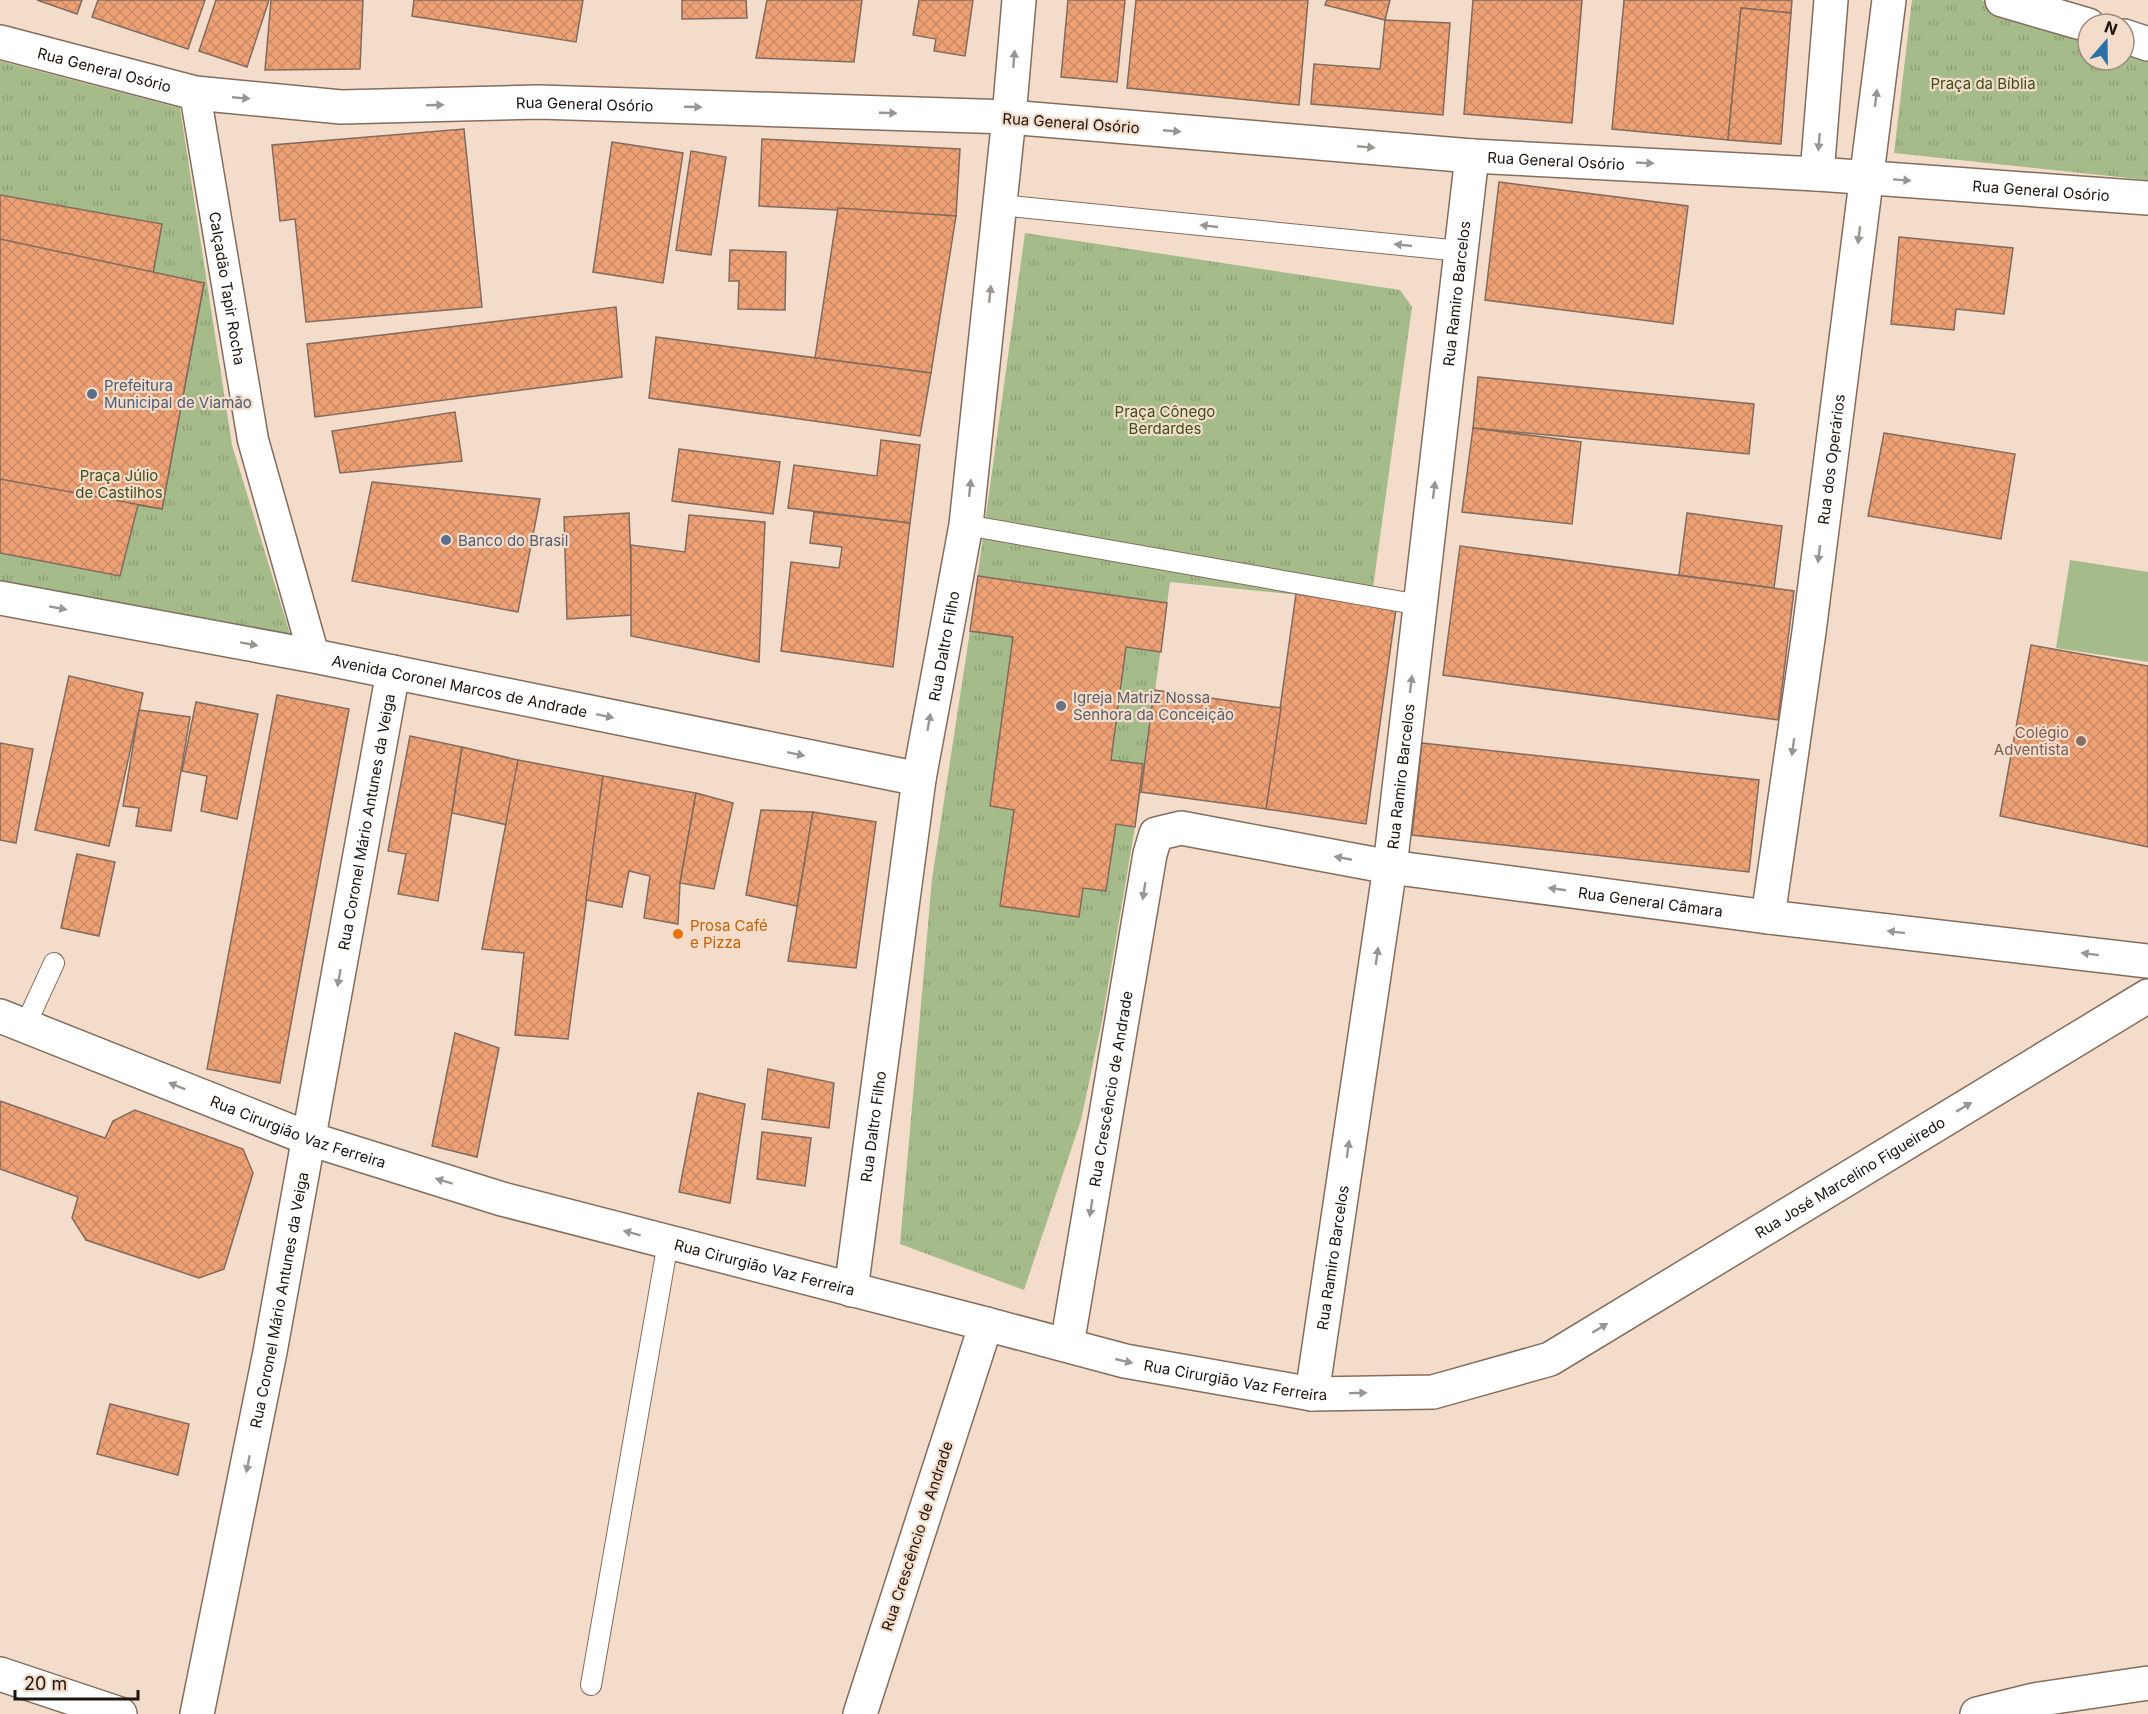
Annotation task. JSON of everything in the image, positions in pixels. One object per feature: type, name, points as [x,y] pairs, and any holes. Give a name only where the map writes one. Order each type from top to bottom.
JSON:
[{"type":"street","name":"Rua Daltro Filho","points":[[851,1290],[919,779],[966,525],[1009,117],[1019,0]]},
{"type":"street","points":[[1817,174],[1831,0]]},
{"type":"street","name":"Rua dos Operários","points":[[1768,917],[1809,632],[1889,0]]},
{"type":"street","points":[[2002,0],[2076,22]]},
{"type":"street","name":"Rua General Osório","points":[[0,42],[195,93],[341,107],[539,102],[1009,117],[1472,156],[1866,177],[2148,198]]},
{"type":"street","name":"Calçadão Tapir Rocha","points":[[195,93],[253,440],[314,656]]},
{"type":"street","name":"Rua Ramiro Barcelos","points":[[1312,1394],[1390,867],[1472,156]]},
{"type":"street","name":"Avenida Coronel Marcos de Andrade","points":[[0,598],[314,656],[919,779]]},
{"type":"street","name":"Rua Coronel Mário Antunes da Veiga","points":[[197,1714],[248,1466],[310,1139],[393,672]]},
{"type":"street","name":"Rua General Câmara","points":[[1156,834],[1181,828],[1390,867],[1768,917],[2148,961]]},
{"type":"street","name":"Rua Crescêncio de Andrade","points":[[1067,1346],[1150,854],[1156,834]]},
{"type":"street","name":"Rua José Marcelino Figueiredo","points":[[1550,1359],[2148,996]]},
{"type":"street","name":"Rua Cirurgião Vaz Ferreira","points":[[12,1021],[310,1139],[502,1199],[1125,1362],[1312,1394],[1433,1392],[1550,1359]]},
{"type":"street","name":"Rua Crescêncio de Andrade","points":[[860,1714],[986,1324]]},
{"type":"street","points":[[0,1674],[120,1714]]},
{"type":"street","points":[[1977,1714],[2034,1700],[2148,1683]]},
{"type":"lane","points":[[1000,205],[1461,251]]},
{"type":"lane","points":[[966,525],[1420,605]]},
{"type":"lane","points":[[12,1021],[54,963]]},
{"type":"lane","points":[[591,1685],[668,1242]]},
{"type":"green space","name":"Praça da Bíblia","points":[[1912,0],[1981,0],[2076,29],[2076,72],[2136,72],[2136,50],[2148,54],[2148,180],[1894,153]]},
{"type":"green space","name":"Praça Júlio de Castilhos","points":[[0,61],[180,108],[232,445],[291,637],[0,582]]},
{"type":"green space","name":"Praça Cônego Berdardes","points":[[1025,233],[1400,290],[1412,307],[1371,602],[1170,582],[1141,792],[1102,1021],[1081,1120],[1024,1290],[900,1244],[932,879],[970,631]]},
{"type":"green space","points":[[2070,560],[2148,572],[2148,662],[2056,648]]},
{"type":"building","points":[[37,0],[82,0],[77,14]]},
{"type":"building","points":[[98,0],[205,0],[188,49],[92,17]]},
{"type":"building","points":[[216,0],[269,0],[247,67],[199,51]]},
{"type":"building","points":[[271,0],[363,0],[360,69],[265,70]]},
{"type":"building","points":[[414,0],[583,0],[576,42],[412,16]]},
{"type":"building","points":[[682,0],[746,0],[747,18],[682,19]]},
{"type":"building","points":[[767,0],[862,0],[854,62],[756,58]]},
{"type":"building","points":[[919,0],[973,0],[965,56],[934,51],[936,39],[913,35]]},
{"type":"building","points":[[1068,0],[1125,0],[1117,82],[1061,77]]},
{"type":"building","points":[[1136,0],[1308,0],[1299,105],[1127,88]]},
{"type":"building","points":[[1327,0],[1390,0],[1385,20],[1325,5]]},
{"type":"building","points":[[1473,0],[1582,0],[1572,123],[1464,114]]},
{"type":"building","points":[[1624,0],[1792,0],[1791,13],[1741,8],[1728,140],[1612,129]]},
{"type":"building","points":[[1741,8],[1791,13],[1781,144],[1728,140]]},
{"type":"building","points":[[1385,20],[1450,23],[1443,115],[1311,104],[1314,64],[1380,69]]},
{"type":"building","points":[[464,129],[482,307],[306,322],[295,219],[280,221],[272,145]]},
{"type":"building","points":[[762,139],[960,149],[956,216],[759,206]]},
{"type":"building","points":[[612,142],[683,153],[663,283],[593,272]]},
{"type":"building","points":[[691,151],[726,157],[711,255],[676,250]]},
{"type":"building","points":[[1499,182],[1688,206],[1673,324],[1485,300]]},
{"type":"building","name":"Prefeitura Municipal de Viamão","points":[[0,195],[162,224],[153,274],[204,283],[162,509],[138,505],[120,576],[0,553]]},
{"type":"building","points":[[838,208],[956,216],[931,373],[815,358]]},
{"type":"building","points":[[1899,237],[2013,248],[2004,314],[1956,309],[1954,330],[1891,324]]},
{"type":"building","name":"Prefeitura Municipal de Viamão","points":[[0,239],[204,283],[162,509],[0,479]]},
{"type":"building","points":[[730,250],[786,252],[785,310],[738,309],[739,281],[729,281]]},
{"type":"building","points":[[616,307],[622,377],[315,417],[307,344]]},
{"type":"building","points":[[656,337],[931,373],[920,436],[649,398]]},
{"type":"building","points":[[1478,377],[1754,404],[1749,454],[1473,428]]},
{"type":"building","points":[[455,412],[462,461],[340,473],[332,431]]},
{"type":"building","points":[[1473,428],[1581,442],[1572,524],[1462,512]]},
{"type":"building","points":[[1884,433],[2015,454],[2001,539],[1868,516]]},
{"type":"building","points":[[881,440],[920,445],[910,523],[788,508],[794,465],[877,476]]},
{"type":"building","points":[[679,449],[780,462],[773,514],[672,501]]},
{"type":"building","name":"Banco do Brasil","points":[[372,482],[540,499],[518,612],[352,581]]},
{"type":"building","points":[[814,512],[910,523],[893,667],[781,651],[791,562],[839,568],[842,547],[810,543]]},
{"type":"building","points":[[629,513],[633,615],[567,619],[564,517]]},
{"type":"building","points":[[1687,513],[1782,526],[1774,588],[1679,575]]},
{"type":"building","points":[[689,515],[765,522],[759,662],[631,636],[631,545],[685,552]]},
{"type":"building","points":[[1460,546],[1794,591],[1778,720],[1443,675]]},
{"type":"building","name":"Igreja Matriz Nossa Senhora da Conceição","points":[[978,576],[1167,603],[1161,652],[1126,647],[1111,760],[1143,764],[1135,827],[1116,824],[1106,891],[1083,888],[1079,917],[1000,906],[1014,810],[990,806],[1013,637],[970,631]]},
{"type":"building","points":[[1296,594],[1396,609],[1366,824],[1266,809]]},
{"type":"building","name":"Colégio Adventista","points":[[2031,645],[2148,666],[2148,847],[2000,816]]},
{"type":"building","points":[[69,676],[143,693],[109,846],[35,830]]},
{"type":"building","points":[[1154,690],[1281,708],[1266,809],[1141,792]]},
{"type":"building","points":[[277,695],[349,709],[280,1083],[207,1069]]},
{"type":"building","points":[[196,702],[258,714],[237,819],[201,811],[207,776],[182,771]]},
{"type":"building","points":[[139,710],[190,717],[171,831],[136,826],[139,808],[123,806]]},
{"type":"building","points":[[410,736],[462,747],[438,901],[398,894],[406,854],[388,851]]},
{"type":"building","points":[[0,743],[33,749],[16,843],[0,840]]},
{"type":"building","points":[[1422,743],[1759,780],[1749,872],[1412,835]]},
{"type":"building","points":[[462,747],[518,760],[508,825],[452,813]]},
{"type":"building","points":[[518,760],[603,776],[568,1039],[515,1035],[524,953],[482,949]]},
{"type":"building","points":[[603,776],[696,793],[680,883],[678,924],[644,918],[650,876],[629,871],[622,907],[586,900]]},
{"type":"building","points":[[696,793],[733,803],[714,889],[680,883]]},
{"type":"building","points":[[761,810],[813,812],[797,906],[746,895]]},
{"type":"building","points":[[813,812],[876,822],[856,968],[788,961]]},
{"type":"building","points":[[77,854],[115,862],[99,936],[61,928]]},
{"type":"building","points":[[455,1033],[499,1048],[477,1157],[432,1146]]},
{"type":"building","points":[[768,1069],[834,1083],[829,1128],[762,1119]]},
{"type":"building","points":[[698,1093],[745,1104],[730,1203],[679,1192]]},
{"type":"building","points":[[0,1101],[105,1138],[113,1121],[135,1110],[243,1149],[253,1173],[224,1269],[199,1278],[86,1240],[72,1218],[78,1197],[0,1169]]},
{"type":"building","points":[[762,1132],[811,1138],[805,1186],[757,1179]]},
{"type":"building","points":[[110,1404],[189,1424],[178,1475],[97,1454]]},
{"type":"place","name":"Prefeitura Municipal de Viamão","points":[[92,394]]},
{"type":"place","name":"Banco do Brasil","points":[[446,540]]},
{"type":"place","name":"Igreja Matriz Nossa Senhora da Conceição","points":[[1061,706]]},
{"type":"place","name":"Colégio Adventista","points":[[2081,741]]},
{"type":"place","name":"Prosa Café e Pizza","points":[[678,934]]}]
